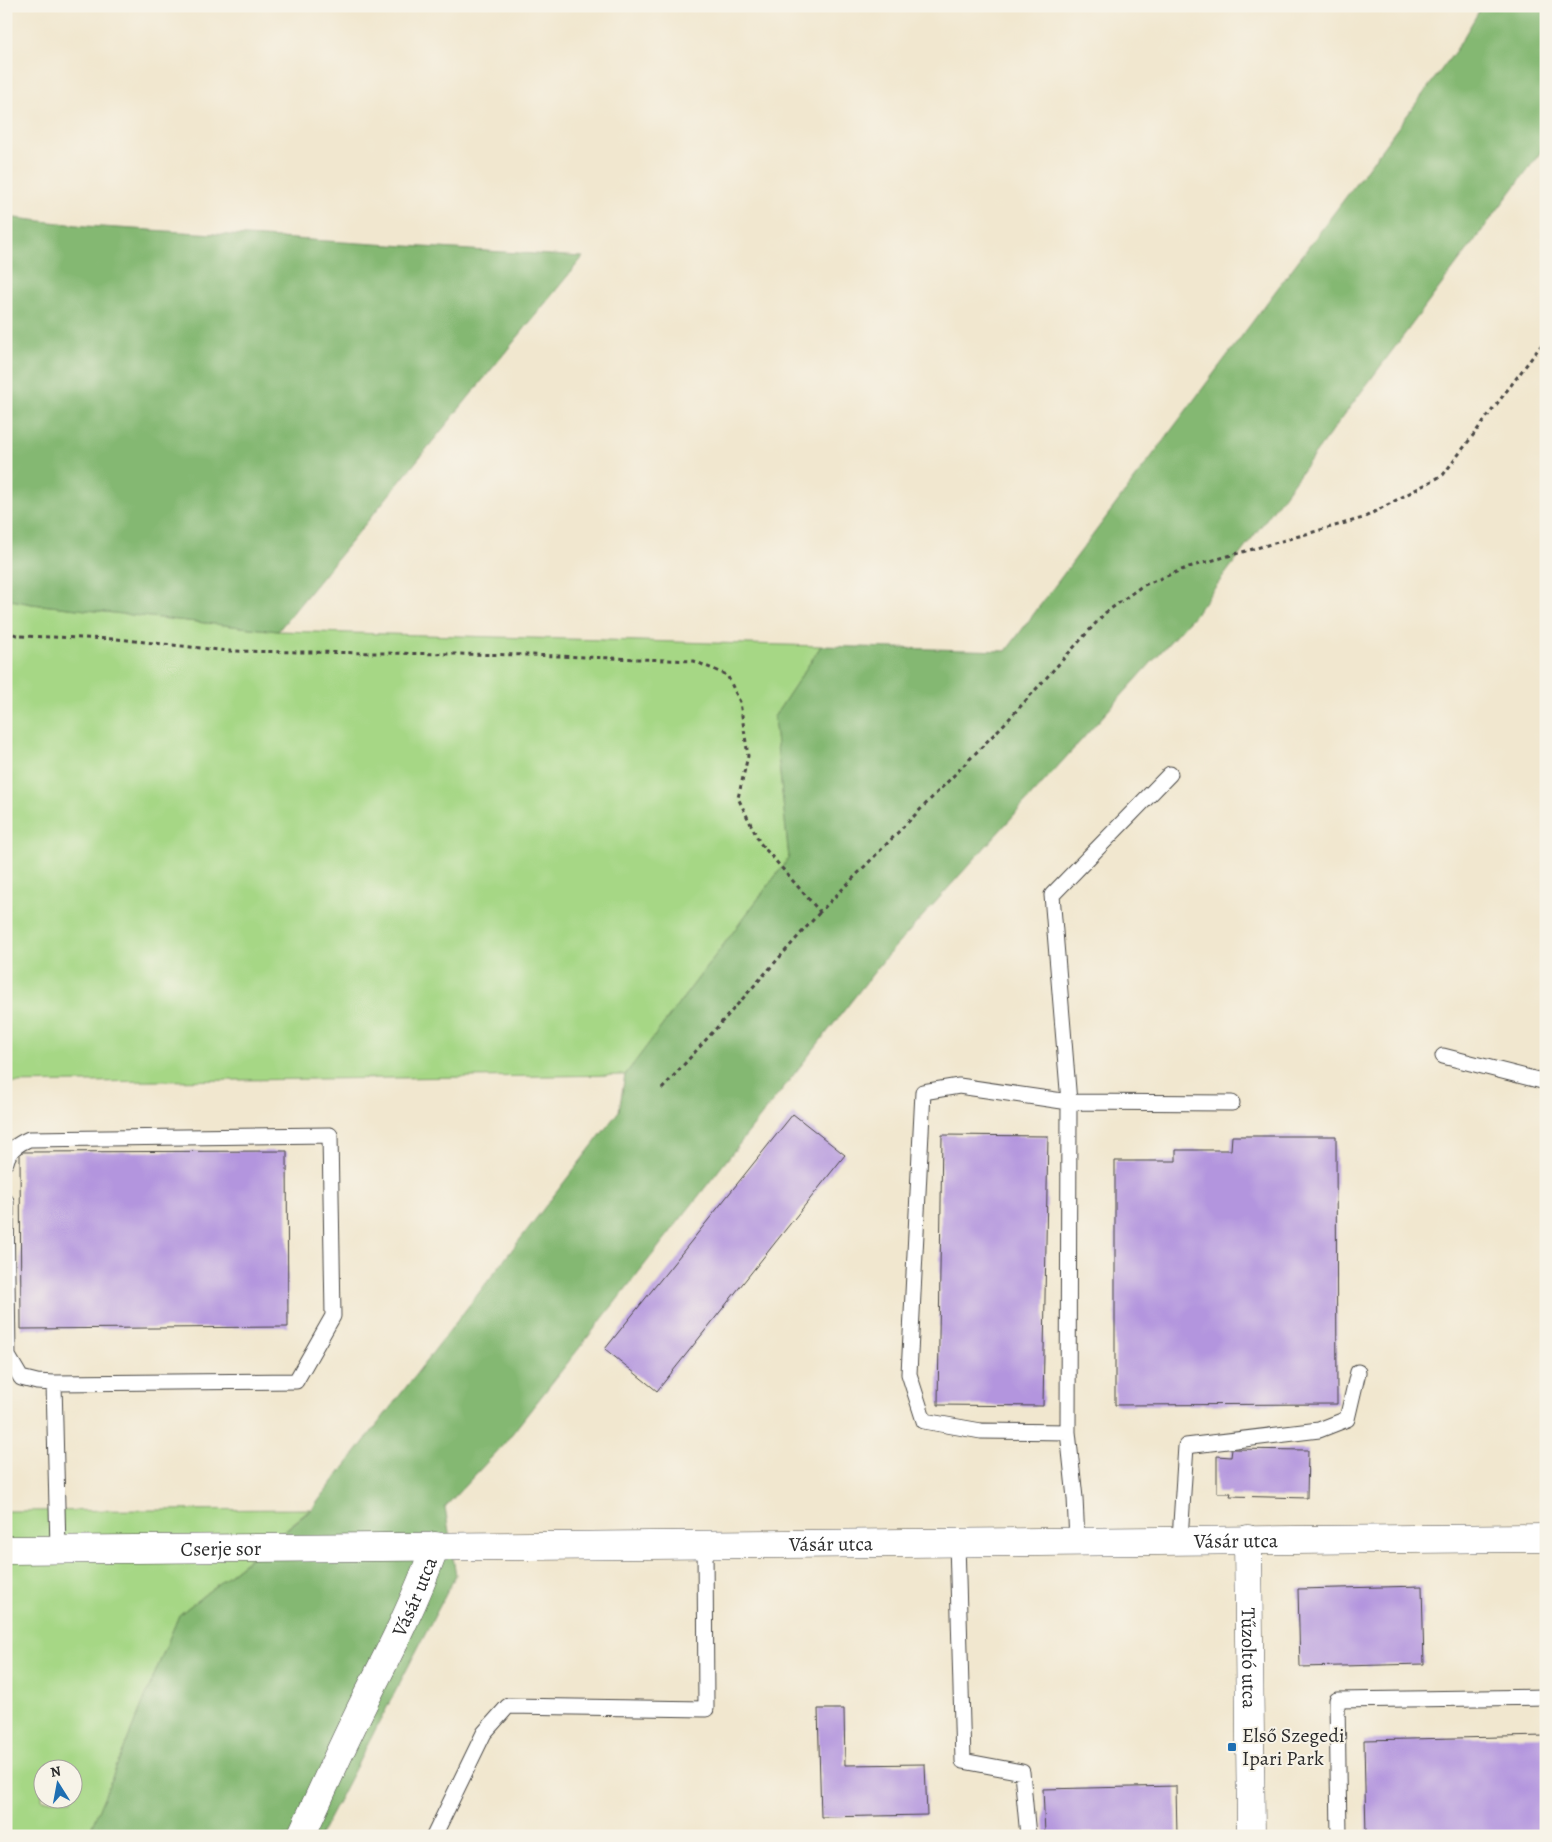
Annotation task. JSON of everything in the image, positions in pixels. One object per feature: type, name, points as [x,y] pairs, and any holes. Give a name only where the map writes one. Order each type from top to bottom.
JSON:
[{"type":"street","name":"Vásár utca","points":[[301,1836],[340,1751],[410,1609],[424,1578],[434,1546],[1180,1539],[1546,1538]]},
{"type":"street","name":"Tűzoltó utca","points":[[1248,1539],[1251,1836]]},
{"type":"street","name":"Cserje sor","points":[[6,1550],[434,1546]]},
{"type":"lane","points":[[1077,1540],[1068,1432],[1069,1102],[1063,1054],[1052,895],[1170,774]]},
{"type":"lane","points":[[1443,1056],[1546,1082]]},
{"type":"lane","points":[[1068,1432],[981,1430],[924,1421],[909,1374],[923,1092],[958,1086],[1069,1102],[1232,1103]]},
{"type":"lane","points":[[6,1162],[8,1154],[18,1144],[29,1138],[330,1134],[333,1316],[296,1380],[54,1384],[21,1378],[8,1356],[6,1201]]},
{"type":"lane","points":[[1180,1539],[1186,1446],[1319,1430],[1347,1419],[1358,1372]]},
{"type":"lane","points":[[54,1384],[58,1549]]},
{"type":"lane","points":[[957,1542],[963,1761],[1022,1772],[1028,1836]]},
{"type":"lane","points":[[434,1836],[484,1733],[508,1706],[706,1709],[705,1544]]},
{"type":"lane","points":[[1339,1836],[1337,1700],[1546,1697]]},
{"type":"path","points":[[662,1089],[820,912],[1009,719],[1105,613],[1142,586],[1188,567],[1363,518],[1443,475],[1546,339]]},
{"type":"path","points":[[6,631],[19,636],[117,639],[228,651],[530,655],[694,661],[727,675],[740,702],[748,756],[738,798],[760,843],[820,912]]},
{"type":"green space","points":[[1482,6],[1546,6],[1546,145],[1196,613],[886,957],[504,1444],[445,1507],[456,1575],[320,1836],[88,1836],[179,1615],[312,1509],[619,1111],[625,1075],[789,858],[774,717],[821,646],[1006,651],[1456,50]]},
{"type":"green space","points":[[6,217],[86,226],[583,257],[278,631],[32,604],[6,599]]},
{"type":"green space","points":[[6,599],[32,604],[278,631],[821,646],[774,717],[789,858],[625,1075],[6,1083]]},
{"type":"green space","points":[[311,1509],[179,1615],[88,1836],[6,1836],[6,1511]]},
{"type":"building","points":[[793,1114],[845,1155],[657,1391],[605,1349]]},
{"type":"building","points":[[942,1135],[1048,1136],[1043,1406],[938,1405]]},
{"type":"building","points":[[1232,1136],[1336,1136],[1337,1404],[1115,1405],[1115,1161],[1176,1161],[1176,1150],[1231,1150]]},
{"type":"building","points":[[287,1151],[288,1327],[21,1329],[20,1152]]},
{"type":"building","points":[[1232,1449],[1308,1450],[1307,1498],[1230,1496],[1231,1493],[1217,1493],[1217,1456],[1231,1457]]},
{"type":"building","points":[[1422,1586],[1424,1664],[1300,1667],[1298,1589]]},
{"type":"building","points":[[818,1709],[844,1709],[845,1765],[925,1764],[927,1815],[821,1817]]},
{"type":"building","points":[[1546,1736],[1546,1835],[1366,1836],[1364,1740]]},
{"type":"building","points":[[1176,1786],[1177,1836],[1130,1836],[1129,1832],[1045,1834],[1043,1789]]},
{"type":"place","name":"Első Szegedi Ipari Park","points":[[1232,1747]]}]
